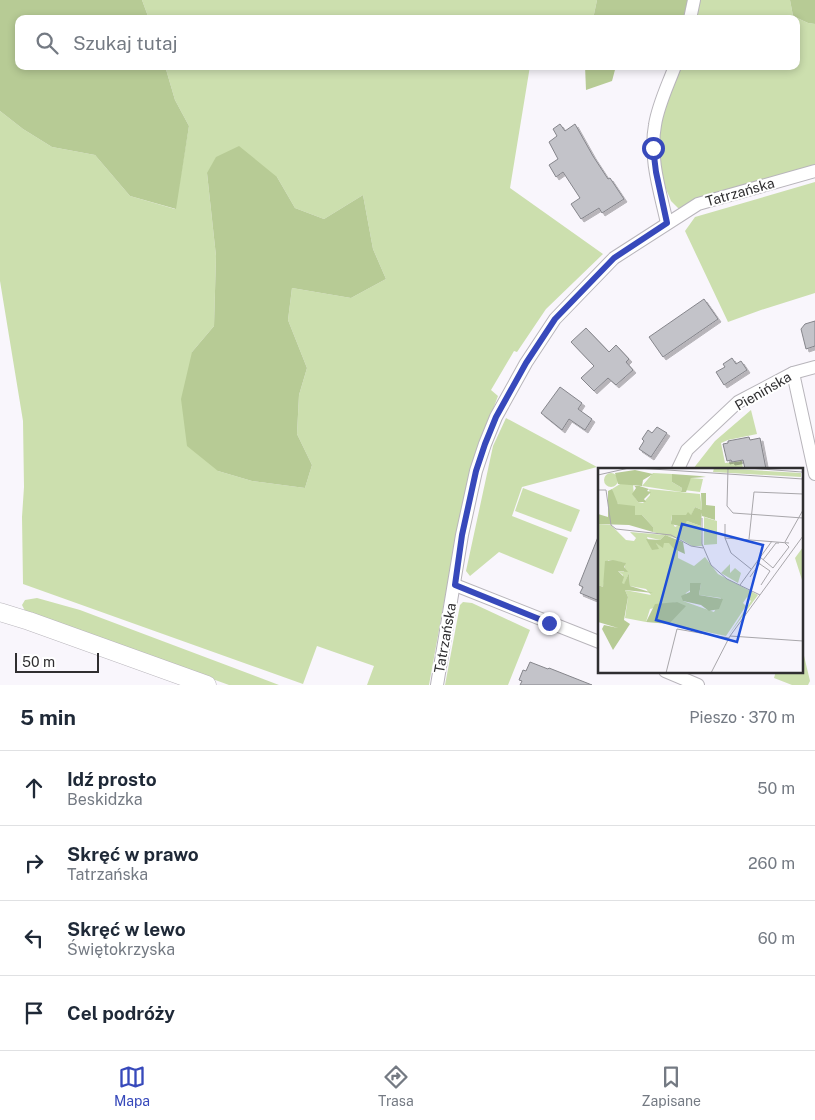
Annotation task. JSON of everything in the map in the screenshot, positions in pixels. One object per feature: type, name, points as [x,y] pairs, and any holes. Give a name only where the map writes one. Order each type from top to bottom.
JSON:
[{"type":"main road","points":[[0,612],[39,624],[207,685]]},
{"type":"street","points":[[691,15],[694,0]]},
{"type":"street","points":[[667,223],[653,148],[655,124],[674,70]]},
{"type":"street","name":"Tatrzańska","points":[[437,685],[462,535],[476,471],[496,417],[526,363],[555,319],[614,258],[698,204],[815,171]]},
{"type":"street","name":"Pienińska","points":[[678,468],[687,450],[738,402],[793,373],[815,367]]},
{"type":"street","points":[[793,373],[815,474]]},
{"type":"street","points":[[455,585],[598,642]]},
{"type":"street","points":[[667,672],[698,685]]},
{"type":"green space","points":[[0,0],[142,0],[148,15],[15,15],[15,70],[166,70],[175,100],[189,126],[176,209],[130,196],[95,155],[52,147],[23,129],[0,111]]},
{"type":"green space","points":[[142,0],[597,0],[594,15],[148,15]]},
{"type":"green space","points":[[597,0],[689,0],[687,15],[594,15]]},
{"type":"green space","points":[[698,0],[790,0],[793,15],[696,15]]},
{"type":"green space","points":[[790,0],[815,0],[815,24],[800,19],[800,15],[793,15]]},
{"type":"green space","points":[[800,19],[815,24],[815,165],[698,199],[679,209],[671,201],[661,177],[657,132],[678,70],[800,70]]},
{"type":"green space","points":[[166,70],[529,70],[510,188],[603,254],[546,309],[517,352],[514,351],[491,390],[498,396],[485,431],[465,503],[449,575],[429,685],[367,685],[374,666],[317,646],[303,684],[23,584],[23,421],[0,281],[0,111],[23,129],[52,147],[95,155],[130,196],[175,209],[189,126],[175,100]],"holes":[[[207,173],[277,177],[295,208],[324,219],[363,195],[373,249],[386,279],[351,298],[292,288],[288,320],[307,368],[299,395],[297,434],[312,465],[305,488],[252,481],[218,471],[192,352],[214,326],[216,256]]]},
{"type":"green space","points":[[585,70],[615,70],[612,81],[586,90]]},
{"type":"green space","points":[[239,146],[277,177],[295,208],[324,219],[363,195],[373,249],[386,279],[351,298],[292,288],[288,320],[307,368],[299,395],[297,434],[312,465],[305,488],[252,481],[218,471],[187,446],[181,399],[192,352],[214,326],[216,256],[207,173],[216,157]]},
{"type":"green space","points":[[815,182],[815,293],[728,322],[685,231],[695,217]]},
{"type":"green space","points":[[751,410],[757,434],[721,443],[725,463],[742,461],[743,468],[694,468],[715,441]]},
{"type":"green space","points":[[506,418],[597,467],[522,487],[512,516],[568,538],[553,574],[499,552],[470,576],[466,571],[493,446]]},
{"type":"green space","points":[[523,488],[580,510],[571,532],[515,511]]},
{"type":"green space","points":[[37,598],[80,610],[279,685],[229,685],[26,613],[22,605],[25,600]]},
{"type":"green space","points":[[463,602],[472,603],[530,630],[508,685],[445,685],[460,605]]},
{"type":"green space","points":[[802,647],[810,681],[808,685],[792,685],[774,678],[776,672],[802,672]]},
{"type":"building","points":[[560,124],[565,131],[575,124],[608,179],[610,178],[624,199],[602,213],[599,208],[581,219],[571,204],[580,198],[563,172],[556,177],[549,165],[558,159],[549,142],[557,136],[553,129]]},
{"type":"building","points":[[704,299],[718,319],[663,357],[649,337]]},
{"type":"building","points":[[815,321],[815,346],[806,349],[801,329],[805,324]]},
{"type":"building","points":[[586,328],[609,352],[616,345],[629,359],[626,362],[633,370],[616,385],[608,378],[594,391],[581,378],[594,366],[571,342]]},
{"type":"building","points":[[732,358],[736,364],[741,361],[747,370],[724,385],[716,372],[725,367],[723,364]]},
{"type":"building","points":[[560,387],[582,403],[578,409],[592,419],[585,430],[569,419],[562,430],[541,413]]},
{"type":"building","points":[[657,427],[667,433],[651,457],[639,449],[644,441],[642,439],[648,430],[652,433]]},
{"type":"building","points":[[749,437],[750,440],[760,438],[766,468],[745,468],[743,460],[727,461],[723,444],[728,443],[728,441]]},
{"type":"building","points":[[598,537],[597,600],[580,593],[583,587],[579,585]]},
{"type":"building","points":[[530,662],[592,685],[520,685],[522,681],[519,680],[523,670],[526,671]]},
{"type":"route","points":[[549,623],[455,585],[468,503],[476,471],[496,417],[526,363],[555,319],[614,258],[667,223],[653,148]]}]
